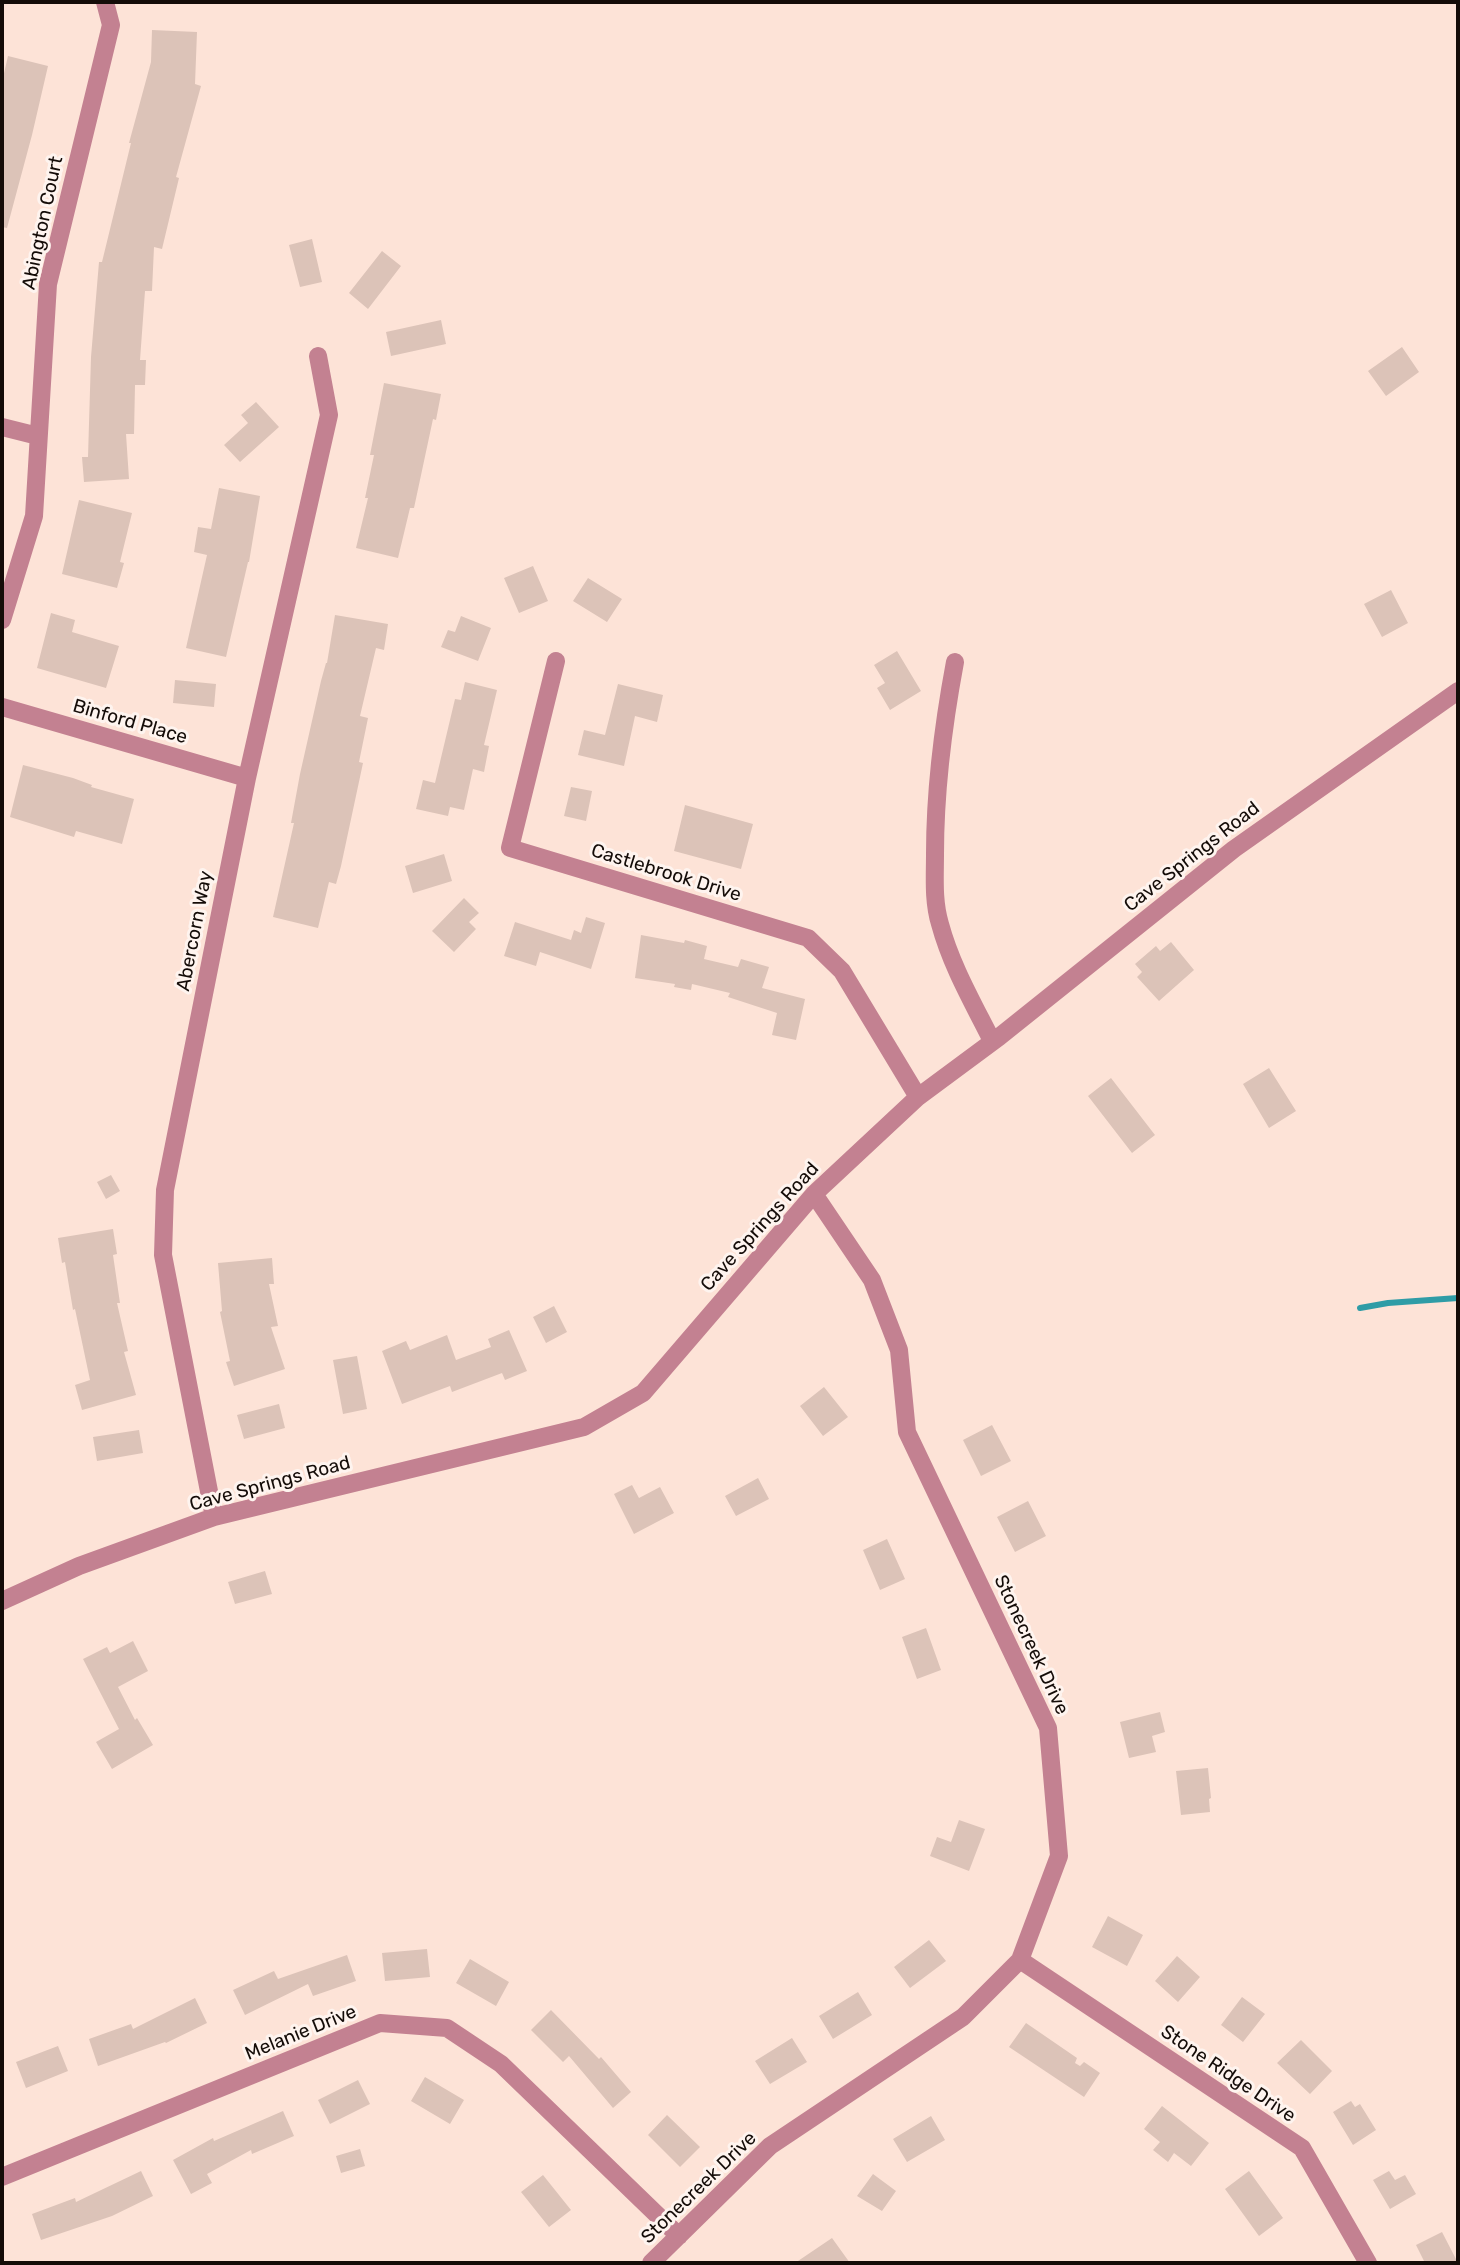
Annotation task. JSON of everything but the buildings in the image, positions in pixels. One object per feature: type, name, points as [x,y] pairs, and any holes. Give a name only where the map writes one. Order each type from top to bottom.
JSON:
[{"type":"street","name":"Abington Court","points":[[2,620],[34,516],[48,284],[111,24],[105,2]]},
{"type":"street","name":"Abercorn Way","points":[[214,1517],[163,1255],[165,1190],[247,778],[329,415],[318,356]]},
{"type":"street","points":[[2,427],[38,436]]},
{"type":"street","name":"Castlebrook Drive","points":[[556,661],[510,848],[808,937],[842,971],[918,1097]]},
{"type":"street","points":[[955,662],[944,720],[935,813],[934,888],[939,922],[954,965],[992,1041]]},
{"type":"street","name":"Cave Springs Road","points":[[2,1601],[79,1566],[214,1517],[584,1427],[643,1393],[814,1194],[918,1097],[1234,849],[1458,691]]},
{"type":"street","name":"Binford Place","points":[[2,707],[247,778]]},
{"type":"street","name":"Stonecreek Drive","points":[[652,2263],[770,2146],[963,2017],[1020,1960],[1059,1856],[1048,1728],[907,1432],[899,1350],[872,1280],[814,1194]]},
{"type":"street","name":"Stone Ridge Drive","points":[[1020,1960],[1302,2148],[1368,2263]]},
{"type":"street","name":"Melanie Drive","points":[[2,2177],[380,2024],[447,2028],[501,2064],[679,2236]]},
{"type":"waterway","points":[[1360,1308],[1388,1303],[1458,1298]]}]
